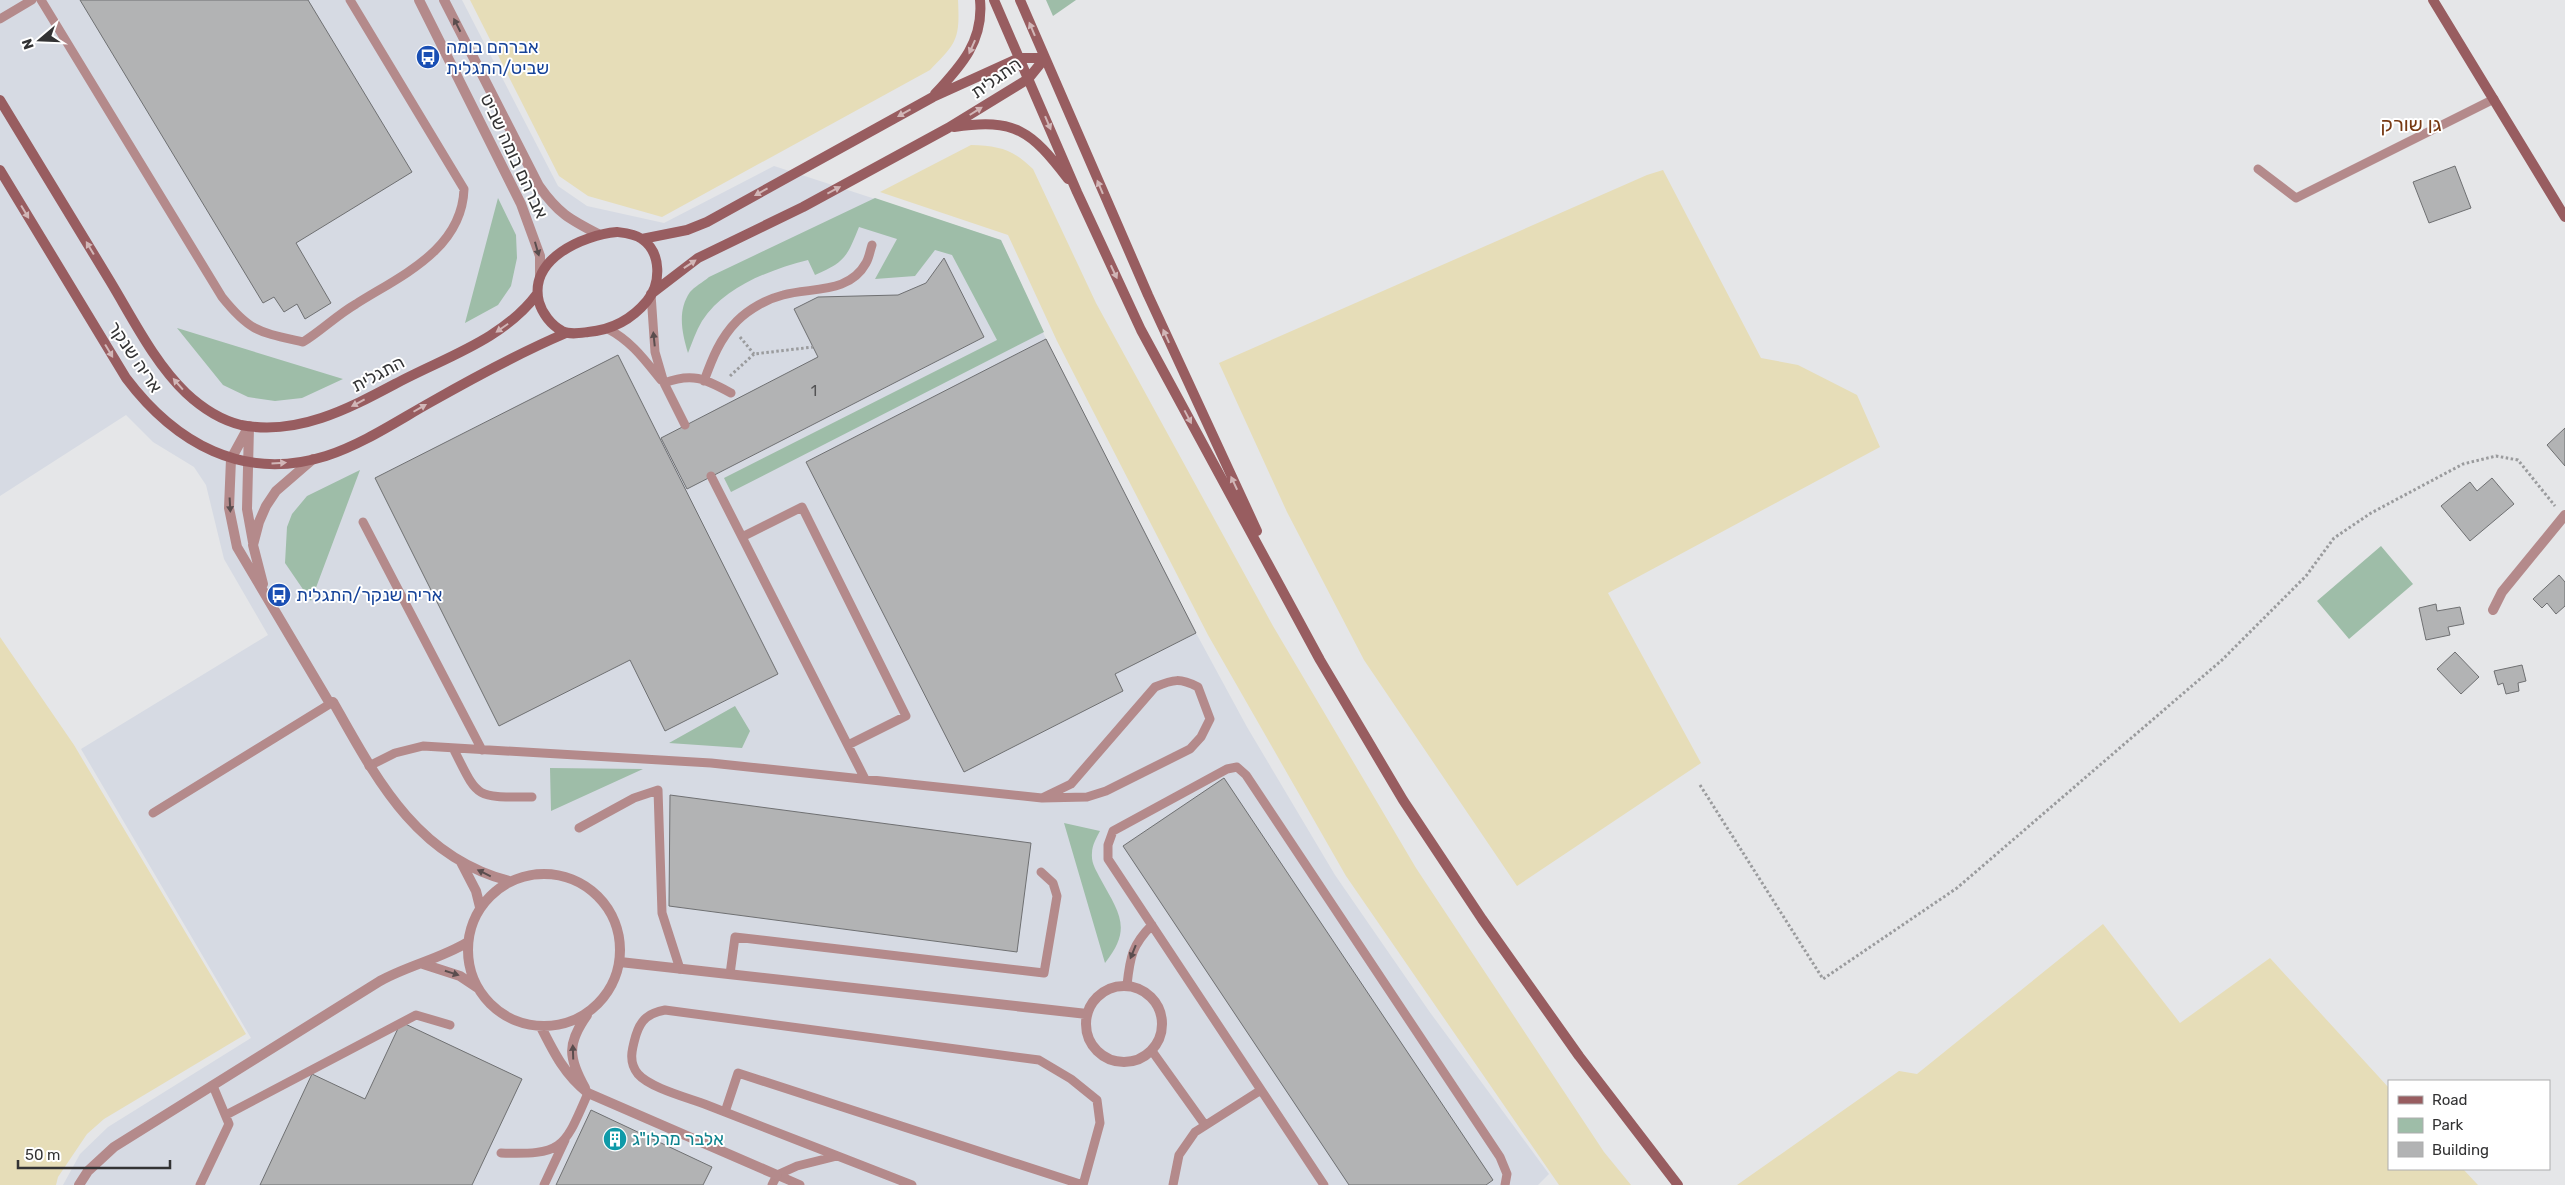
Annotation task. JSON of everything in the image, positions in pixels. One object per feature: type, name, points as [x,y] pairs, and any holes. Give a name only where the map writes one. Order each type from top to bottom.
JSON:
[{"type":"street","name":"אברהם בומה שביט","points":[[420,0],[521,204],[540,256],[540,276]]},
{"type":"street","name":"אברהם בומה שביט","points":[[444,0],[539,186],[551,203],[566,218],[598,234]]},
{"type":"street","points":[[933,97],[969,55],[979,32],[980,0]]},
{"type":"street","points":[[994,0],[1077,192],[1141,330],[1299,623],[1372,750],[1437,853],[1544,1008],[1678,1185]]},
{"type":"street","points":[[1020,0],[1177,361],[1299,623]]},
{"type":"street","points":[[2434,0],[2565,217]]},
{"type":"street","name":"התגלית","points":[[642,239],[687,230],[707,222],[933,97],[1019,58],[1045,58]]},
{"type":"street","name":"התגלית","points":[[651,294],[698,258],[803,207],[948,128],[1028,79],[1045,58]]},
{"type":"street","name":"אריה שנקר","points":[[0,100],[162,364],[186,392],[215,415]]},
{"type":"street","points":[[948,128],[993,123],[1016,129],[1035,140],[1047,152],[1077,192]]},
{"type":"street","name":"אריה שנקר","points":[[0,170],[126,378],[142,400],[156,414],[180,432],[210,450],[231,459],[280,464],[314,459]]},
{"type":"street","points":[[253,545],[266,506],[286,482],[314,459],[361,442],[506,360],[566,333],[608,329],[633,314],[651,294],[656,281],[656,259],[642,239],[629,234],[598,234],[579,240],[562,251],[540,276],[537,294],[540,306],[547,318],[566,333]]},
{"type":"street","name":"התגלית","points":[[215,415],[249,426],[294,424],[314,421],[349,408],[494,333],[522,313],[537,294]]},
{"type":"street","points":[[249,426],[231,459],[229,488],[232,529],[237,547],[245,563],[266,592],[329,702],[332,702],[384,790],[408,820],[460,861],[492,877],[509,881]]},
{"type":"street","points":[[249,426],[247,509],[253,545],[266,592]]},
{"type":"street","points":[[2493,610],[2502,592],[2564,516]]},
{"type":"street","points":[[460,861],[476,891],[480,907]]},
{"type":"street","points":[[478,988],[470,966],[468,942],[472,924],[480,907],[493,892],[509,881],[531,874],[554,873],[577,880],[596,893],[611,912],[620,933],[620,962],[616,978],[605,997],[589,1012],[574,1033],[572,1053],[576,1072],[588,1094]]},
{"type":"street","points":[[84,1183],[102,1156],[114,1147],[380,981],[468,942]]},
{"type":"street","points":[[620,962],[1087,1014]]},
{"type":"street","points":[[422,964],[460,976],[478,988],[494,1008],[516,1021],[541,1027],[566,1024],[589,1012]]},
{"type":"street","points":[[1127,985],[1149,995],[1157,1005],[1161,1016],[1162,1028],[1159,1040],[1152,1050],[1141,1058],[1128,1062],[1115,1062],[1102,1056],[1093,1047],[1087,1035],[1087,1014],[1094,999],[1103,991],[1115,986],[1127,985]]},
{"type":"street","points":[[541,1027],[558,1062],[574,1082],[588,1094],[777,1175]]},
{"type":"lane","points":[[0,19],[32,0]]},
{"type":"lane","points":[[41,0],[222,297],[240,319],[261,333],[302,342],[324,330],[353,305],[414,270],[445,240],[457,221],[464,199],[464,189],[350,0]]},
{"type":"lane","points":[[2258,169],[2296,198],[2494,99]]},
{"type":"lane","points":[[704,381],[716,350],[732,327],[753,308],[784,294],[826,289],[854,277],[866,263],[872,245]]},
{"type":"lane","points":[[651,294],[655,352],[664,383],[684,425]]},
{"type":"lane","points":[[608,329],[624,338],[637,350],[664,383]]},
{"type":"lane","points":[[664,383],[682,376],[719,386],[731,393]]},
{"type":"lane","points":[[711,476],[865,779]]},
{"type":"lane","points":[[742,537],[802,507],[906,716],[848,745]]},
{"type":"lane","points":[[363,522],[482,750]]},
{"type":"lane","points":[[369,766],[406,749],[423,746],[711,764],[1042,798],[1087,797],[1106,791],[1190,749],[1201,737],[1210,719],[1198,687],[1182,680],[1167,682],[1155,687],[1071,784],[1042,798]]},
{"type":"lane","points":[[153,813],[332,702]]},
{"type":"lane","points":[[453,748],[472,784],[482,795],[493,797],[532,797]]},
{"type":"lane","points":[[1324,1185],[1108,859],[1108,845],[1113,832],[1227,769],[1237,767],[1246,774],[1500,1157],[1507,1174],[1505,1185]]},
{"type":"lane","points":[[579,828],[634,798],[658,790],[662,914],[680,969]]},
{"type":"lane","points":[[730,974],[735,937],[1044,972],[1057,896],[1053,883],[1041,872]]},
{"type":"lane","points":[[1127,985],[1130,958],[1138,939],[1152,925]]},
{"type":"lane","points":[[726,1112],[738,1073],[1083,1185],[1100,1123],[1097,1100],[1071,1080],[1039,1060],[665,1010],[652,1013],[640,1022],[632,1051],[632,1063],[639,1075],[650,1083],[912,1185]]},
{"type":"lane","points":[[226,1115],[416,1015],[450,1024]]},
{"type":"lane","points":[[1152,1050],[1205,1126]]},
{"type":"lane","points":[[200,1185],[229,1124],[213,1086]]},
{"type":"lane","points":[[1174,1185],[1179,1155],[1195,1132],[1261,1090]]},
{"type":"lane","points":[[544,1185],[588,1094]]},
{"type":"lane","points":[[501,1154],[531,1154],[551,1150],[566,1140]]},
{"type":"lane","points":[[772,1185],[777,1175],[797,1166],[838,1156]]},
{"type":"lane","points":[[777,1175],[800,1185]]},
{"type":"path","points":[[732,327],[754,354]]},
{"type":"path","points":[[719,386],[754,354],[813,347]]},
{"type":"path","points":[[1700,785],[1823,979],[1957,888],[2222,660],[2306,576],[2334,538],[2371,513],[2464,464],[2496,456],[2518,460],[2564,516]]},
{"type":"shaded area","points":[[0,0],[462,0],[558,186],[587,206],[664,223],[774,166],[1001,240],[1046,339],[1196,633],[1247,727],[1335,875],[1429,1011],[1549,1174],[1538,1185],[63,1185],[80,1154],[108,1127],[251,1038],[81,749],[268,635],[224,559],[206,485],[194,467],[153,442],[126,415],[0,496]]},
{"type":"green space","points":[[1046,0],[1076,0],[1053,16]]},
{"type":"green space","points":[[498,198],[516,235],[517,258],[511,286],[498,305],[465,323]]},
{"type":"green space","points":[[875,198],[1001,240],[1044,332],[731,492],[724,478],[997,340],[952,255],[935,250],[915,276],[875,279],[897,239],[859,227],[844,257],[833,266],[815,275],[808,260],[778,269],[735,289],[711,309],[702,321],[688,353],[684,338],[682,314],[686,299],[694,288],[709,277]]},
{"type":"green space","points":[[177,328],[343,379],[302,398],[275,401],[248,397],[223,385]]},
{"type":"green space","points":[[360,470],[311,601],[285,563],[287,527],[292,514],[307,496]]},
{"type":"green space","points":[[2381,546],[2413,584],[2349,639],[2317,601]]},
{"type":"green space","points":[[735,706],[750,731],[742,748],[669,743]]},
{"type":"green space","points":[[550,768],[643,769],[551,811]]},
{"type":"green space","points":[[1064,823],[1100,831],[1093,847],[1092,860],[1113,901],[1120,920],[1121,930],[1114,951],[1105,963]]},
{"type":"sand","points":[[470,0],[958,0],[958,24],[955,40],[930,70],[662,217],[588,196],[559,176]]},
{"type":"sand","points":[[971,145],[990,146],[1005,150],[1019,157],[1033,169],[1096,303],[1273,626],[1416,868],[1604,1152],[1631,1185],[1559,1185],[1346,876],[1208,635],[1057,341],[1008,235],[880,192]]},
{"type":"sand","points":[[1663,170],[1761,358],[1798,365],[1857,395],[1880,447],[1608,593],[1701,763],[1517,886],[1364,660],[1287,512],[1219,363],[1647,175]]},
{"type":"sand","points":[[0,637],[74,745],[246,1034],[104,1119],[87,1134],[58,1177],[56,1185],[0,1185]]},
{"type":"sand","points":[[2103,924],[2180,1023],[2270,958],[2388,1087],[2388,1170],[2464,1170],[2478,1185],[1737,1185],[1899,1071],[1917,1074]]},
{"type":"building","points":[[80,0],[308,0],[412,172],[296,243],[331,303],[305,319],[297,304],[284,312],[274,297],[263,303]]},
{"type":"building","points":[[2455,166],[2471,208],[2429,223],[2413,182]]},
{"type":"building","points":[[944,258],[984,337],[687,489],[661,438],[818,357],[794,309],[818,297],[898,295],[926,283]]},
{"type":"building","points":[[1046,339],[1196,633],[1115,674],[1123,691],[964,772],[806,462]]},
{"type":"building","points":[[618,355],[778,674],[665,731],[630,660],[499,726],[375,478]]},
{"type":"building","points":[[2565,428],[2565,466],[2547,445]]},
{"type":"building","points":[[2492,478],[2514,504],[2470,541],[2441,506],[2470,482],[2477,491]]},
{"type":"building","points":[[2559,575],[2565,582],[2565,606],[2556,614],[2547,603],[2542,608],[2533,599]]},
{"type":"building","points":[[2436,604],[2437,611],[2460,607],[2464,624],[2448,627],[2450,635],[2426,640],[2419,608]]},
{"type":"building","points":[[2455,652],[2479,677],[2461,694],[2437,669]]},
{"type":"building","points":[[2522,665],[2526,681],[2518,683],[2519,691],[2506,694],[2503,683],[2498,685],[2494,671]]},
{"type":"building","points":[[1224,778],[1493,1180],[1486,1185],[1349,1185],[1123,846]]},
{"type":"building","points":[[670,795],[1031,843],[1017,952],[669,906]]},
{"type":"building","points":[[401,1022],[522,1079],[472,1185],[260,1185],[312,1074],[365,1099]]},
{"type":"building","name":"אלבר מרלו\"ג","points":[[591,1110],[712,1167],[703,1185],[556,1185]]},
{"type":"place","name":"אברהם בומה שביט/התגלית","points":[[428,57]]},
{"type":"place","name":"אריה שנקר/התגלית","points":[[279,595]]},
{"type":"place","name":"אלבר מרלו\"ג","points":[[615,1139]]},
{"type":"district","name":"גן שורק","points":[[2411,124]]}]
